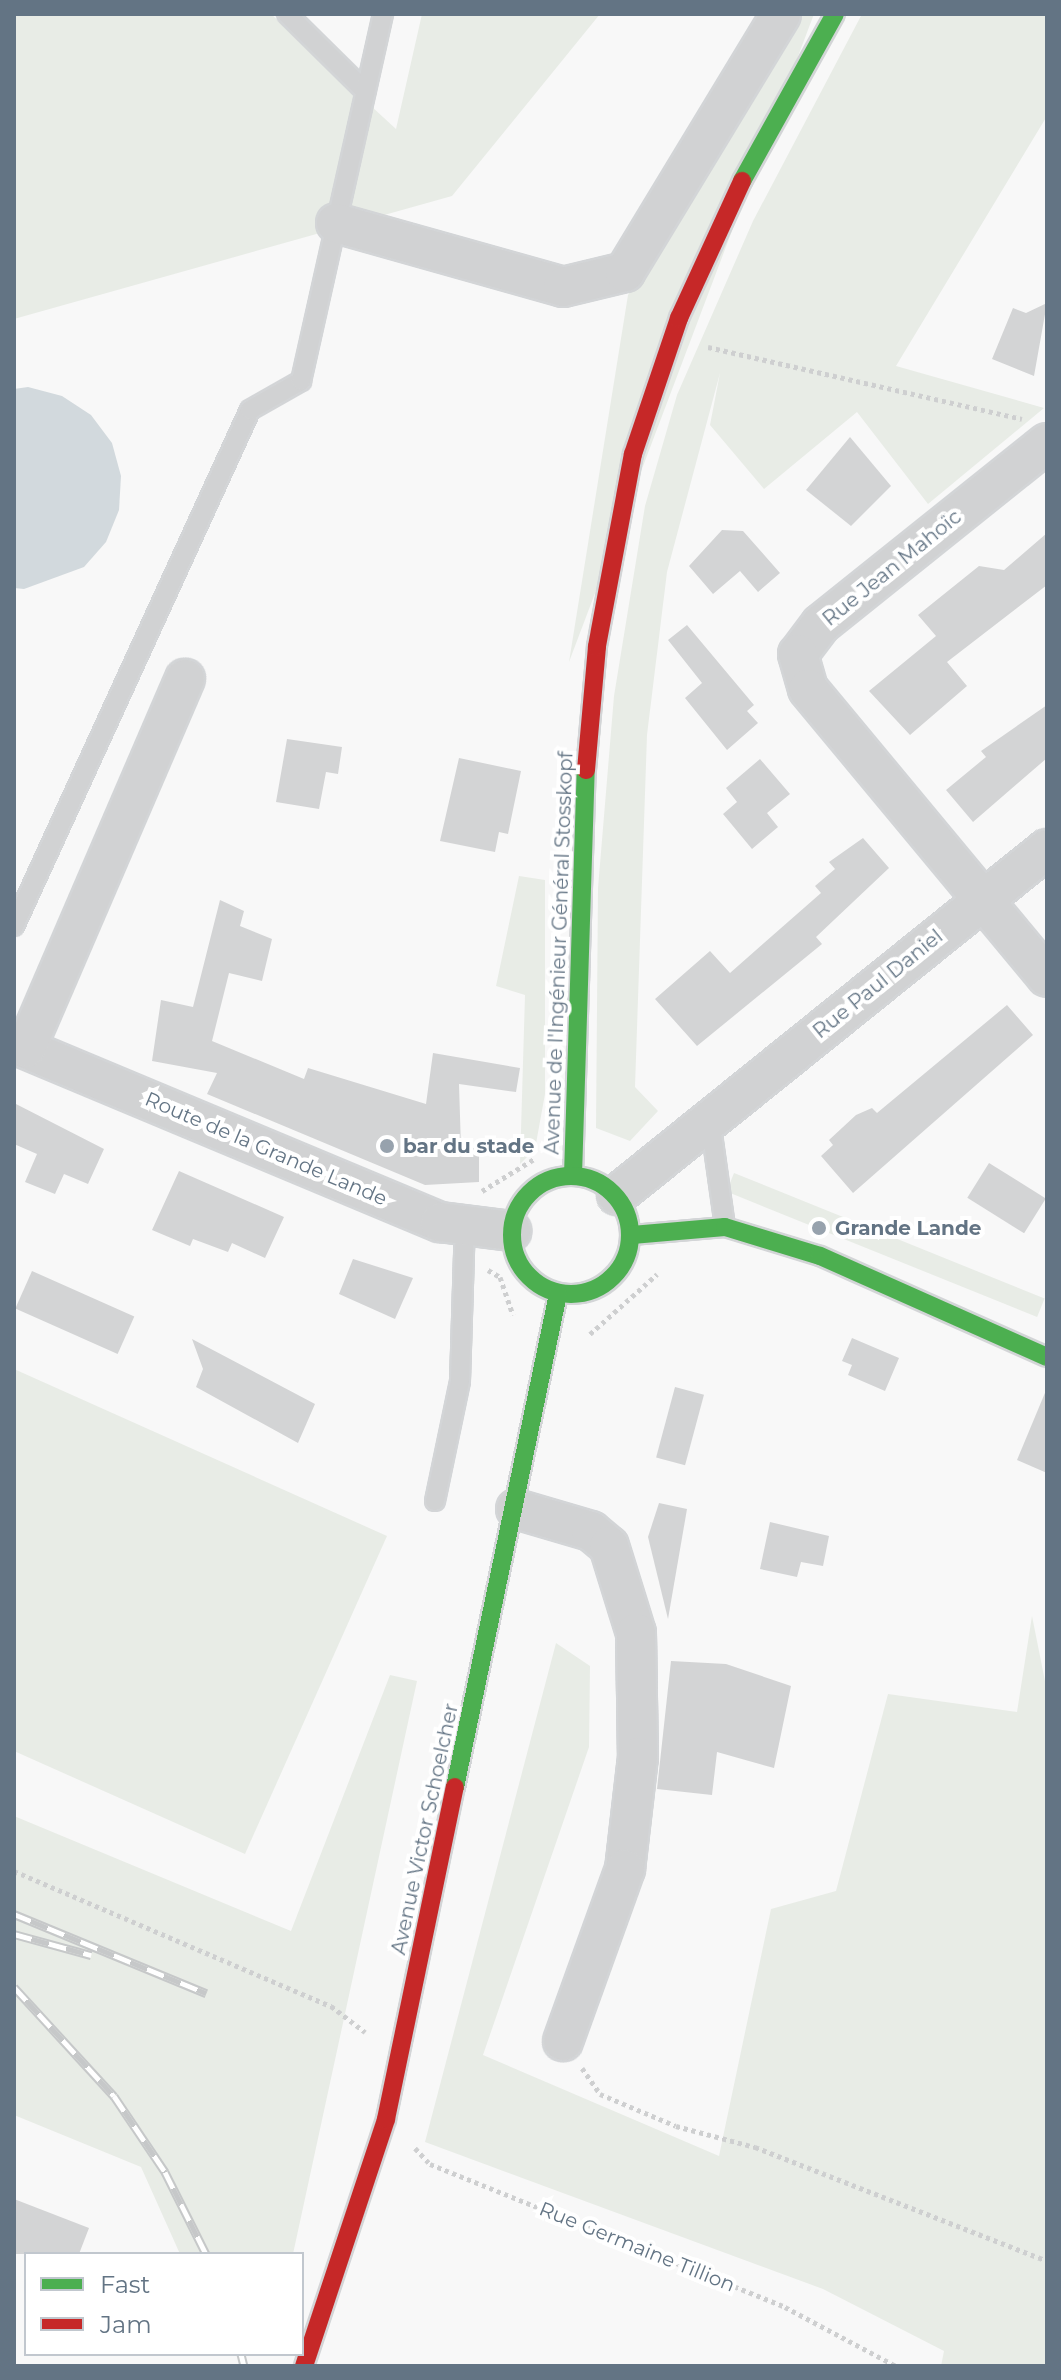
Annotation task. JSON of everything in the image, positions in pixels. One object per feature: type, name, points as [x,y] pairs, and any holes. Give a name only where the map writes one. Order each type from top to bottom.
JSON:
[{"type":"street","points":[[336,223],[563,287],[625,272],[781,14]]},
{"type":"street","name":"Avenue de l'Ingénieur Général Stosskopf","points":[[573,1175],[582,817],[597,646],[633,454],[672,338],[744,176],[835,14]]},
{"type":"street","name":"Rue Jean Mahoïc","points":[[984,899],[808,689],[798,654],[821,624],[1040,432]]},
{"type":"street","name":"Route de la Grande Lande","points":[[185,679],[20,1046],[467,1236],[511,1231]]},
{"type":"street","name":"Rue Paul Daniel","points":[[617,1195],[1047,849]]},
{"type":"street","points":[[984,899],[1047,977]]},
{"type":"street","points":[[573,1175],[617,1195],[632,1235],[626,1261],[609,1282],[584,1294],[558,1294],[532,1282],[516,1259],[511,1231],[531,1190],[573,1175]]},
{"type":"street","points":[[632,1235],[725,1227],[820,1256],[1047,1357]]},
{"type":"street","name":"Avenue Victor Schoelcher","points":[[304,2366],[386,2119],[516,1509],[558,1294]]},
{"type":"street","points":[[516,1509],[591,1531],[609,1546],[636,1633],[638,1757],[625,1869],[563,2041]]},
{"type":"lane","points":[[287,14],[365,91]]},
{"type":"lane","points":[[14,926],[250,410],[301,381],[383,14]]},
{"type":"lane","points":[[710,1120],[725,1227]]},
{"type":"lane","points":[[435,1501],[460,1381],[467,1236]]},
{"type":"path","points":[[672,338],[1040,432]]},
{"type":"path","points":[[574,1141],[544,1135],[533,1162],[472,1195],[467,1236],[500,1277],[516,1324],[552,1324],[583,1340],[669,1265],[660,1233]]},
{"type":"path","points":[[14,1871],[331,2006],[398,2057]]},
{"type":"path","points":[[563,2041],[600,2094],[1047,2261]]},
{"type":"path","name":"Rue Germaine Tillion","points":[[386,2119],[430,2164],[785,2307],[896,2366]]},
{"type":"shaded area","points":[[14,14],[271,14],[396,129],[422,14],[600,14],[452,196],[14,319]]},
{"type":"shaded area","points":[[799,14],[814,14],[569,662],[628,295]]},
{"type":"shaded area","points":[[862,14],[1047,14],[1047,116],[896,366],[1044,408],[928,504],[857,412],[764,489],[710,425],[720,373],[667,572],[647,735],[635,1087],[658,1111],[630,1141],[596,1128],[598,888],[614,696],[645,506],[677,395],[753,221]]},
{"type":"shaded area","points":[[28,387],[62,396],[91,415],[112,443],[121,476],[119,510],[106,542],[84,567],[24,589],[14,588],[14,389]]},
{"type":"shaded area","points":[[519,876],[545,880],[545,1094],[535,1149],[520,1164],[525,995],[496,986]]},
{"type":"shaded area","points":[[734,1173],[1045,1298],[1037,1317],[727,1192]]},
{"type":"shaded area","points":[[14,1369],[387,1536],[245,1854],[14,1751]]},
{"type":"shaded area","points":[[1032,1616],[1047,1691],[1047,2366],[941,2366],[944,2351],[823,2289],[425,2142],[556,1643],[590,1666],[589,1747],[483,2055],[719,2156],[771,1909],[836,1891],[888,1694],[1017,1712]]},
{"type":"shaded area","points":[[390,1675],[417,1681],[293,2252],[179,2252],[141,2167],[14,2115],[14,1816],[291,1931]]},
{"type":"building","points":[[1047,303],[1034,376],[992,359],[1013,308],[1026,313]]},
{"type":"building","points":[[850,437],[891,486],[851,526],[806,490]]},
{"type":"building","points":[[722,530],[743,531],[780,573],[758,592],[740,571],[713,594],[689,566]]},
{"type":"building","points":[[1047,533],[1047,585],[947,662],[967,686],[910,735],[869,691],[936,636],[918,615],[979,566],[1004,570]]},
{"type":"building","points":[[687,625],[754,705],[747,711],[758,723],[727,750],[685,698],[702,683],[668,640]]},
{"type":"building","points":[[1047,705],[1047,758],[973,822],[946,790],[986,757],[981,751]]},
{"type":"building","points":[[287,739],[342,747],[338,774],[326,772],[319,809],[276,802]]},
{"type":"building","points":[[459,758],[521,771],[508,834],[499,832],[495,852],[440,841]]},
{"type":"building","points":[[760,759],[790,794],[767,813],[778,827],[752,849],[723,814],[737,802],[726,788]]},
{"type":"building","points":[[863,838],[889,868],[816,937],[822,944],[697,1046],[655,999],[710,951],[730,973],[821,893],[815,886],[835,869],[829,862]]},
{"type":"building","points":[[220,900],[244,911],[240,926],[272,939],[262,981],[229,973],[212,1041],[304,1079],[308,1068],[426,1104],[433,1053],[520,1068],[516,1092],[459,1084],[461,1148],[479,1148],[479,1182],[425,1185],[207,1094],[217,1073],[152,1061],[161,1000],[193,1007]]},
{"type":"building","points":[[1007,1005],[1033,1035],[853,1193],[821,1156],[833,1145],[829,1140],[856,1115],[872,1108],[877,1113]]},
{"type":"building","points":[[14,1103],[104,1149],[88,1184],[64,1174],[55,1194],[25,1182],[37,1154],[14,1144]]},
{"type":"building","points":[[989,1163],[1046,1199],[1024,1233],[967,1198]]},
{"type":"building","points":[[179,1171],[284,1217],[265,1258],[232,1243],[228,1252],[193,1239],[190,1246],[152,1230]]},
{"type":"building","points":[[353,1259],[413,1278],[395,1319],[339,1294]]},
{"type":"building","points":[[32,1271],[134,1317],[118,1354],[15,1308]]},
{"type":"building","points":[[852,1338],[899,1358],[885,1391],[848,1375],[852,1365],[842,1361]]},
{"type":"building","points":[[192,1339],[315,1404],[298,1443],[196,1387],[203,1369]]},
{"type":"building","points":[[675,1387],[704,1395],[685,1465],[656,1458]]},
{"type":"building","points":[[1047,1388],[1047,1473],[1017,1460]]},
{"type":"building","points":[[659,1503],[687,1509],[668,1619],[648,1537]]},
{"type":"building","points":[[770,1522],[829,1536],[823,1566],[801,1562],[797,1577],[760,1569]]},
{"type":"building","points":[[671,1661],[726,1664],[791,1686],[774,1768],[717,1752],[712,1795],[657,1789]]},
{"type":"building","points":[[14,2199],[89,2228],[80,2252],[14,2254]]},
{"type":"railway","points":[[14,1914],[206,1993]]},
{"type":"railway","points":[[14,1934],[91,1955]]},
{"type":"railway","points":[[14,1987],[114,2096],[165,2172],[205,2252]]},
{"type":"railway","points":[[242,2356],[244,2366]]},
{"type":"traffic: fast","points":[[742,181],[835,14]]},
{"type":"traffic: fast","points":[[573,1175],[586,770]]},
{"type":"traffic: fast","points":[[571,1176],[594,1180],[613,1193],[626,1212],[630,1235],[626,1258],[613,1277],[594,1290],[571,1294],[548,1290],[529,1277],[516,1258],[512,1235],[516,1212],[529,1193],[548,1180],[571,1176]]},
{"type":"traffic: fast","points":[[632,1235],[725,1227],[820,1256],[1047,1357]]},
{"type":"traffic: fast","points":[[455,1787],[558,1294]]},
{"type":"traffic: jam","points":[[586,770],[597,646],[633,454],[679,318],[742,181]]},
{"type":"traffic: jam","points":[[304,2366],[386,2119],[455,1787]]},
{"type":"place","name":"bar du stade","points":[[387,1146]]},
{"type":"place","name":"Grande Lande","points":[[819,1228]]}]
